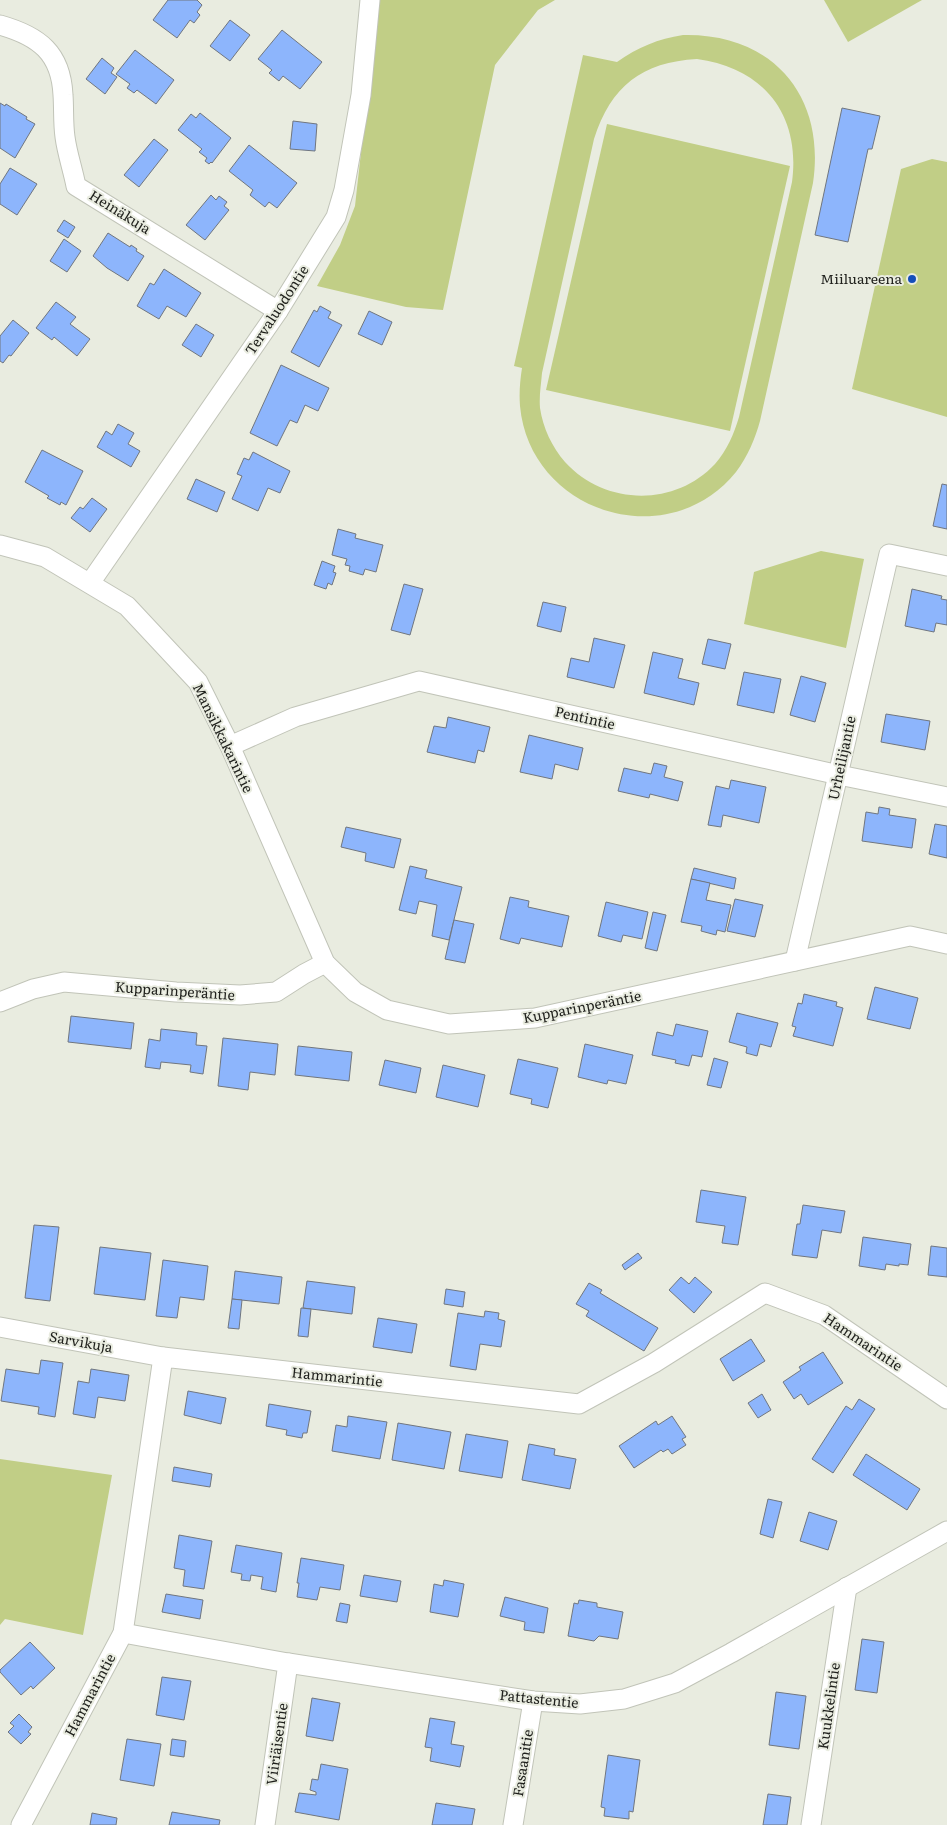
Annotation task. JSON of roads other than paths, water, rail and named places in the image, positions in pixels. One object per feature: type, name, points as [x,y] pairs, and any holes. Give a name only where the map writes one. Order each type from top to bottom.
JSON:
[{"type":"street","name":"Tervaluodontie","points":[[90,583],[278,311],[336,217],[344,190],[361,95],[370,0]]},
{"type":"street","name":"Heinäkuja","points":[[0,25],[18,30],[33,38],[46,47],[56,61],[62,78],[65,137],[76,186],[278,311]]},
{"type":"street","name":"Mansikkakarintie","points":[[0,545],[45,557],[127,606],[198,682],[230,746],[325,963]]},
{"type":"street","name":"Urheilijantie","points":[[795,961],[889,554],[947,566]]},
{"type":"street","name":"Pentintie","points":[[230,746],[295,717],[419,681],[839,775],[947,797]]},
{"type":"street","name":"Kupparinperäntie","points":[[0,1002],[33,989],[64,982],[240,996],[276,992],[325,963],[355,992],[387,1010],[449,1024],[534,1018],[910,936],[947,944]]},
{"type":"street","name":"Hammarintie","points":[[21,1825],[123,1633],[163,1357],[579,1404],[654,1363],[765,1293],[824,1314],[947,1399]]},
{"type":"street","name":"Sarvikuja","points":[[0,1328],[163,1357]]},
{"type":"street","name":"Pattastentie","points":[[123,1633],[288,1663],[533,1701],[580,1704],[624,1699],[675,1683],[947,1531]]},
{"type":"street","name":"Kuukkelintie","points":[[811,1825],[847,1587]]},
{"type":"street","name":"Viiriäisentie","points":[[266,1825],[288,1663]]},
{"type":"street","name":"Fasaanitie","points":[[513,1825],[533,1701]]},
{"type":"place","name":"Miiluareena","points":[[912,279]]}]
